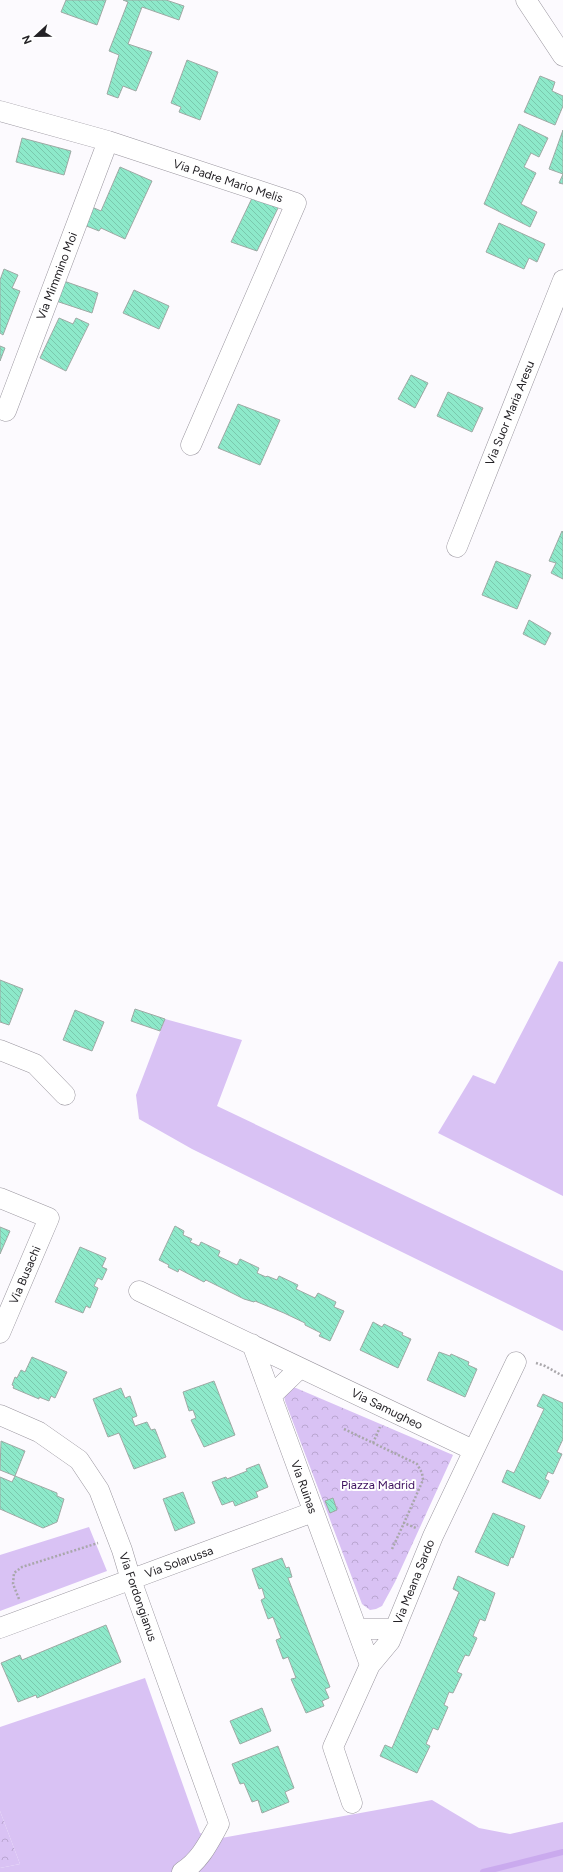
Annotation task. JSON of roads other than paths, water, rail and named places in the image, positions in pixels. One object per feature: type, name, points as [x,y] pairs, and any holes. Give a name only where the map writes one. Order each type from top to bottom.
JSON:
[{"type":"street","points":[[526,0],[563,56]]},
{"type":"street","name":"Via Padre Mario Melis","points":[[0,111],[108,141],[296,203],[191,445]]},
{"type":"street","name":"Via Mimmino Moi","points":[[3,410],[108,141]]},
{"type":"street","name":"Via Suor Maria Aresu","points":[[457,547],[563,280]]},
{"type":"street","points":[[0,1050],[35,1064],[65,1095]]},
{"type":"street","name":"Via Busachi","points":[[0,1198],[49,1218],[0,1333]]},
{"type":"street","name":"Via Samugheo","points":[[139,1291],[473,1450]]},
{"type":"street","name":"Via Ruinas","points":[[252,1344],[370,1665]]},
{"type":"street","name":"Via Meana Sardo","points":[[352,1803],[333,1746],[370,1665],[390,1641],[433,1536],[516,1362]]},
{"type":"street","points":[[270,1396],[300,1368]]},
{"type":"street","name":"Via Fordongianus","points":[[0,1415],[39,1432],[79,1460],[99,1490],[117,1536],[131,1580],[220,1824],[205,1850],[190,1867],[182,1872]]},
{"type":"street","name":"Via Solarussa","points":[[0,1628],[313,1512]]},
{"type":"street","points":[[357,1629],[395,1629]]},
{"type":"waterway","points":[[483,1872],[563,1852]]},
{"type":"park label","name":"Piazza Madrid","points":[[378,1485]]}]
